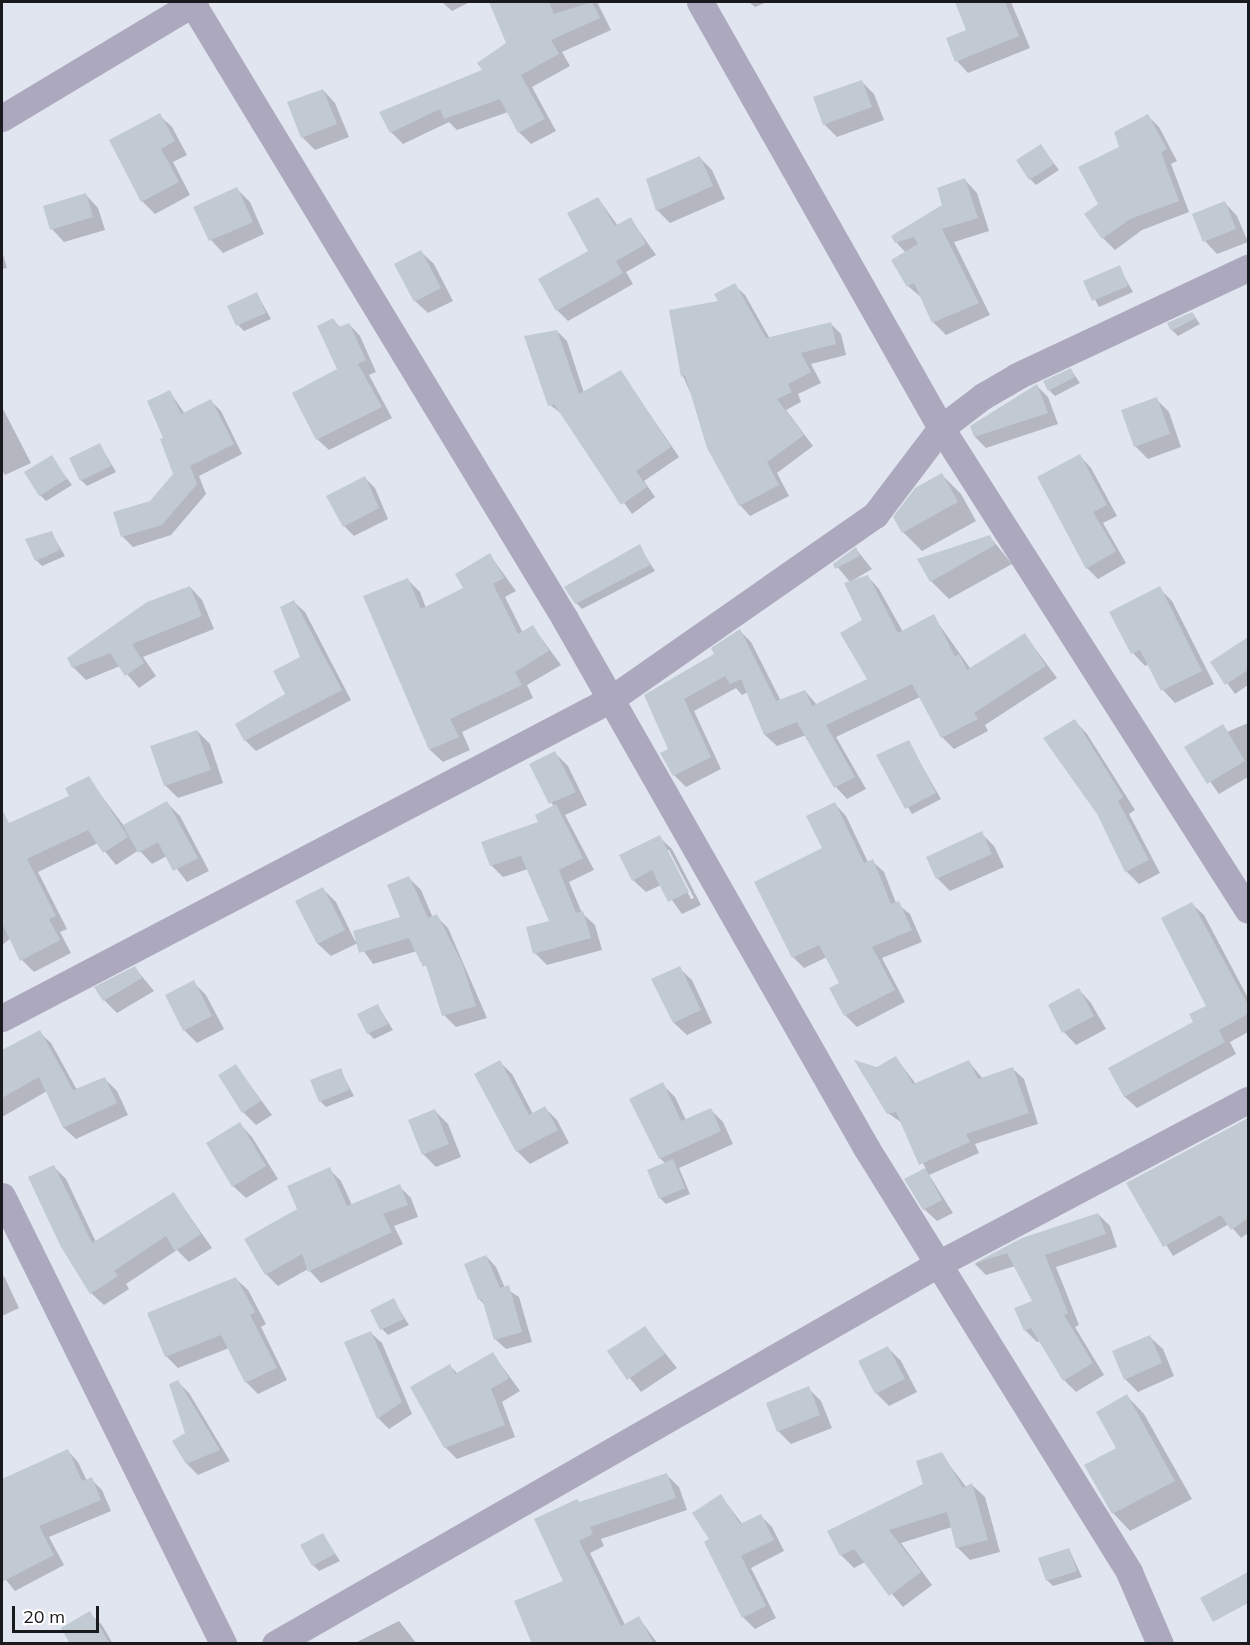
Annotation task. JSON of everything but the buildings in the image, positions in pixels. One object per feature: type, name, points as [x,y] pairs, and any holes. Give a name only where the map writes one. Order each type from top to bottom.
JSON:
[{"type":"street","points":[[2,118],[194,2],[611,699],[867,1149],[1129,1572],[1160,1644]]},
{"type":"street","points":[[700,2],[941,428],[1248,910]]},
{"type":"street","points":[[2,1018],[611,699],[875,514],[941,428],[1017,376],[1248,268]]},
{"type":"street","points":[[275,1644],[938,1264],[1248,1100]]},
{"type":"street","points":[[2,1196],[224,1644]]}]
